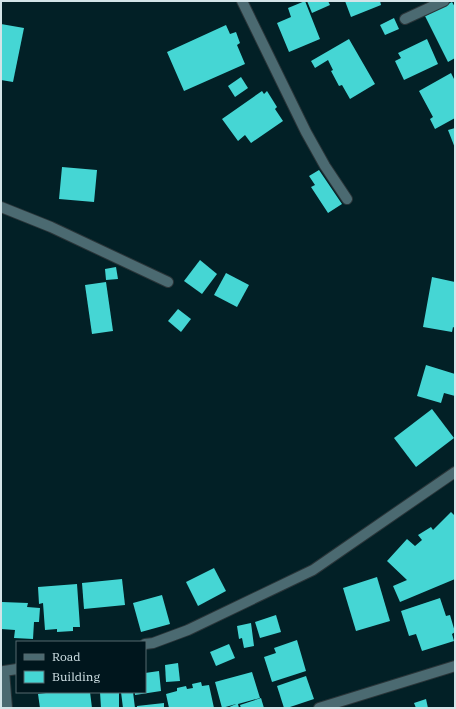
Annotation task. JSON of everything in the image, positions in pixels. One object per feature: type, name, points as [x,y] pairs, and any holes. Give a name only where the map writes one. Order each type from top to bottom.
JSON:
[{"type":"street","points":[[242,1],[306,132],[325,166],[347,199]]},
{"type":"street","points":[[405,19],[444,1]]},
{"type":"street","points":[[1,207],[51,227],[168,282]]},
{"type":"street","points":[[146,644],[153,643],[188,630],[314,570],[455,472]]},
{"type":"street","points":[[319,708],[455,666]]},
{"type":"street","points":[[7,708],[3,671],[16,669]]},
{"type":"building","points":[[305,1],[320,39],[289,52],[277,23],[291,17],[288,8]]},
{"type":"building","points":[[307,1],[328,1],[330,5],[312,13]]},
{"type":"building","points":[[345,1],[380,1],[381,5],[351,17]]},
{"type":"building","points":[[452,2],[455,7],[455,58],[448,62],[425,16]]},
{"type":"building","points":[[394,18],[399,29],[385,35],[380,25]]},
{"type":"building","points":[[1,24],[24,28],[13,82],[1,80]]},
{"type":"building","points":[[226,25],[230,34],[236,32],[240,43],[237,45],[245,64],[184,91],[167,52]]},
{"type":"building","points":[[349,39],[375,84],[350,99],[342,85],[339,86],[331,71],[333,70],[328,60],[315,68],[311,61]]},
{"type":"building","points":[[427,39],[438,64],[404,80],[395,61],[401,58],[398,53]]},
{"type":"building","points":[[451,73],[455,81],[455,118],[435,129],[430,119],[433,117],[419,91]]},
{"type":"building","points":[[241,77],[248,88],[235,97],[228,86]]},
{"type":"building","points":[[262,91],[264,94],[267,91],[277,107],[275,109],[283,121],[251,143],[245,135],[238,141],[222,119]]},
{"type":"building","points":[[455,128],[455,148],[448,130]]},
{"type":"building","points":[[62,167],[97,170],[94,202],[59,199]]},
{"type":"building","points":[[319,170],[342,204],[328,213],[311,187],[315,185],[309,176]]},
{"type":"building","points":[[200,260],[217,274],[202,294],[184,281]]},
{"type":"building","points":[[116,267],[118,279],[106,280],[105,269]]},
{"type":"building","points":[[226,273],[249,285],[237,307],[214,295]]},
{"type":"building","points":[[432,277],[455,282],[455,328],[453,327],[452,332],[423,327]]},
{"type":"building","points":[[106,282],[113,331],[92,334],[85,285]]},
{"type":"building","points":[[178,309],[191,319],[181,332],[168,321]]},
{"type":"building","points":[[426,365],[455,374],[455,396],[444,393],[441,403],[417,396]]},
{"type":"building","points":[[432,409],[454,438],[416,467],[394,438]]},
{"type":"building","points":[[451,512],[455,516],[455,579],[400,602],[393,586],[407,580],[387,561],[407,539],[415,546],[422,540],[418,535],[431,527],[433,530]]},
{"type":"building","points":[[214,568],[226,591],[198,606],[186,582]]},
{"type":"building","points":[[377,577],[390,621],[356,631],[343,588]]},
{"type":"building","points":[[122,579],[125,605],[84,609],[82,583]]},
{"type":"building","points":[[77,584],[80,627],[73,627],[73,631],[57,632],[57,629],[45,630],[43,603],[39,604],[38,587]]},
{"type":"building","points":[[162,595],[170,624],[141,632],[133,603]]},
{"type":"building","points":[[440,598],[446,616],[450,615],[455,632],[452,634],[454,641],[422,651],[416,634],[409,636],[401,611]]},
{"type":"building","points":[[2,602],[28,603],[27,607],[40,608],[39,622],[34,622],[33,639],[14,638],[15,630],[1,629]]},
{"type":"building","points":[[276,615],[281,632],[260,638],[255,622]]},
{"type":"building","points":[[251,623],[254,646],[244,648],[242,638],[239,639],[237,626]]},
{"type":"building","points":[[297,640],[306,671],[272,682],[264,657],[276,653],[274,648]]},
{"type":"building","points":[[229,644],[235,658],[216,666],[210,652]]},
{"type":"building","points":[[178,663],[180,681],[166,682],[165,665]]},
{"type":"building","points":[[159,671],[161,691],[135,695],[135,693],[146,693],[146,673]]},
{"type":"building","points":[[252,672],[260,698],[238,704],[239,708],[227,708],[236,704],[222,708],[215,682]]},
{"type":"building","points":[[306,676],[314,699],[284,708],[277,686]]},
{"type":"building","points":[[201,682],[202,686],[209,685],[214,708],[169,708],[166,694],[177,691],[177,688],[186,686],[187,689],[193,688],[192,684]]},
{"type":"building","points":[[90,693],[92,708],[40,708],[38,694]]},
{"type":"building","points":[[100,693],[119,693],[119,708],[101,708]]},
{"type":"building","points":[[121,693],[133,693],[135,708],[123,708]]},
{"type":"building","points":[[261,698],[264,708],[241,708],[240,705]]},
{"type":"building","points":[[426,699],[428,708],[416,708],[414,703]]},
{"type":"building","points":[[164,703],[164,708],[137,708],[137,706]]}]
